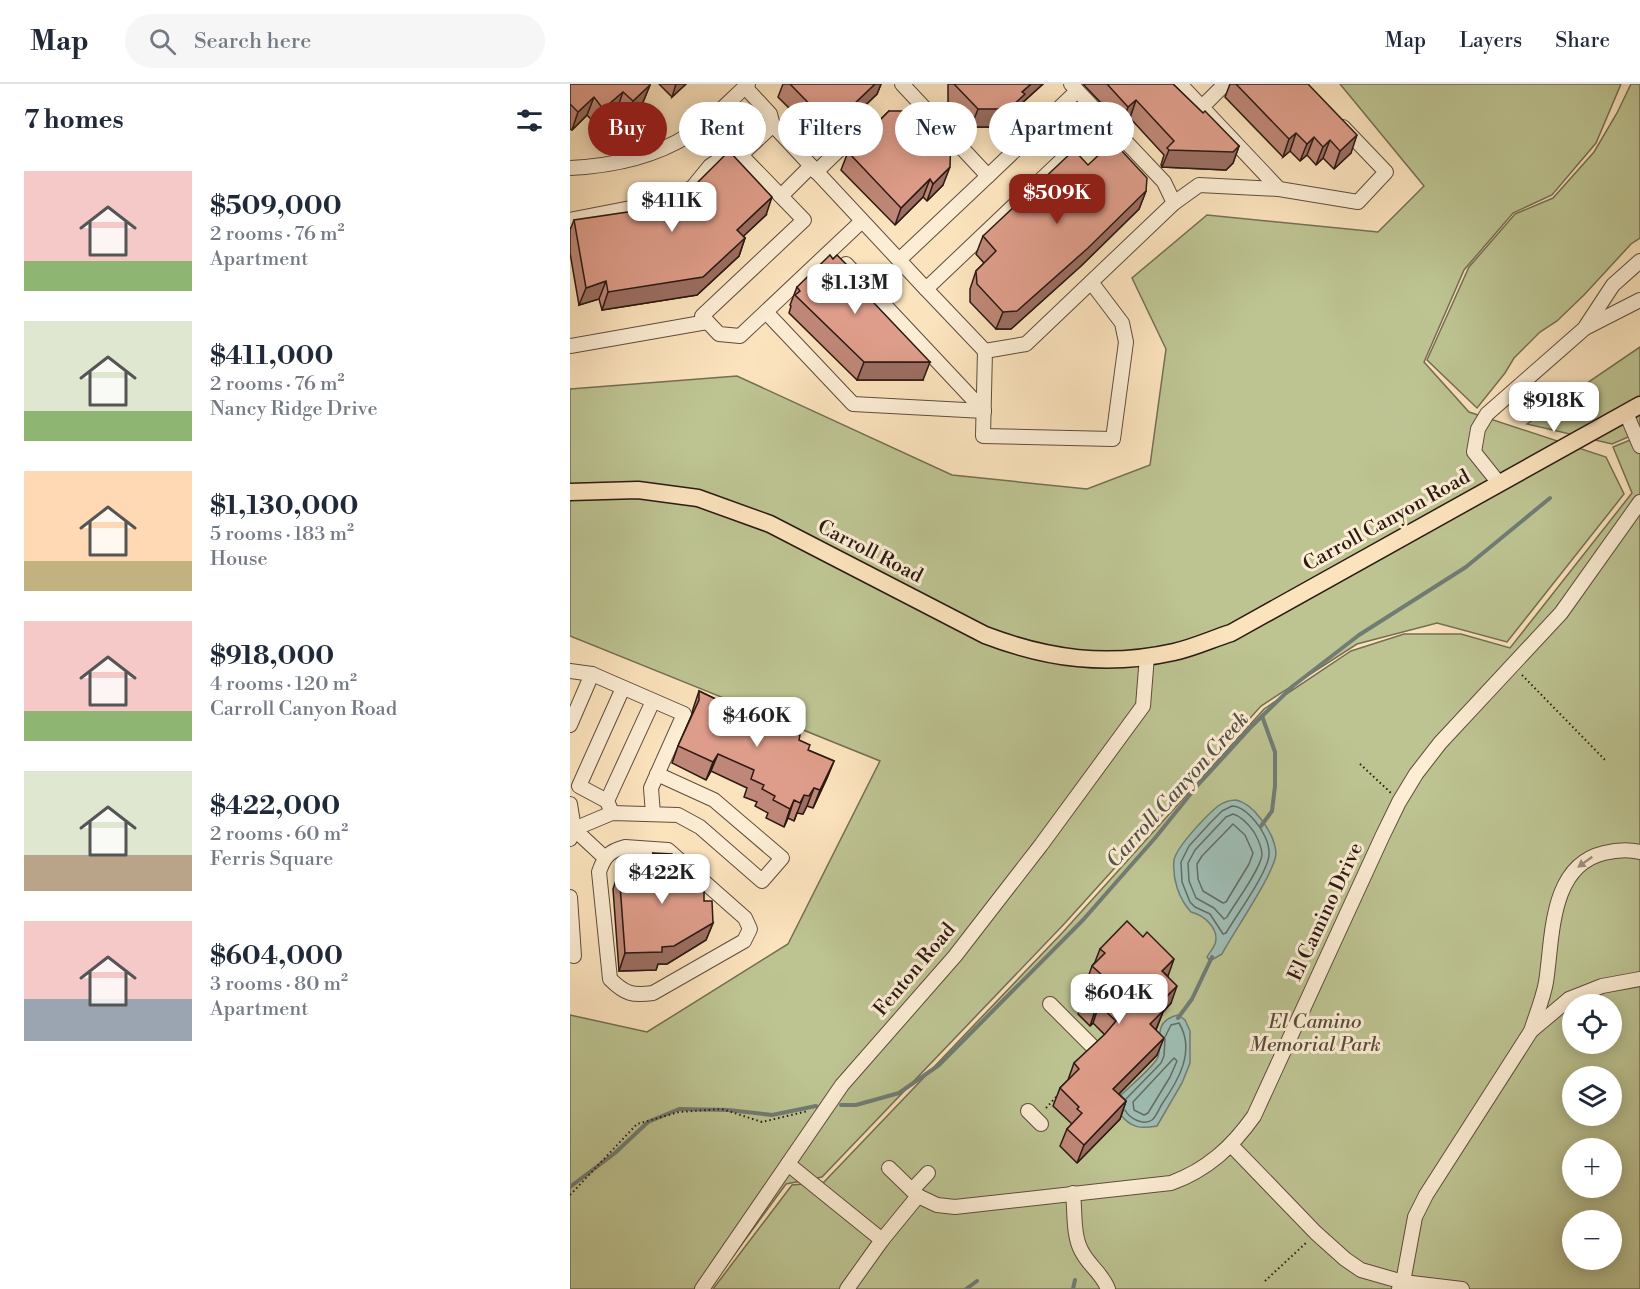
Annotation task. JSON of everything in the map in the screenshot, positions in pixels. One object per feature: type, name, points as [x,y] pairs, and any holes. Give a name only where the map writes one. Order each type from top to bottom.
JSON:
[{"type":"main road","name":"Carroll Canyon Road","points":[[1147,664],[1231,633],[1498,482],[1633,409]]},
{"type":"main road","name":"Carroll Road","points":[[570,492],[638,490],[698,498],[770,524],[985,635],[1013,646],[1065,658],[1123,660],[1147,664]]},
{"type":"street","points":[[902,84],[988,176]]},
{"type":"street","points":[[1180,84],[1279,189]]},
{"type":"street","points":[[1202,107],[1225,84]]},
{"type":"street","points":[[570,168],[601,167],[631,160],[688,136],[717,114],[746,86],[770,114],[773,125],[985,351],[983,436],[1113,439],[1126,342],[1122,323],[1091,282]]},
{"type":"street","points":[[899,260],[988,176],[1074,87],[1089,102]]},
{"type":"street","points":[[985,351],[1026,344],[1174,203],[1199,185],[1279,189],[1358,202],[1386,172],[1333,116]]},
{"type":"street","points":[[766,132],[773,125]]},
{"type":"street","points":[[1134,150],[1164,182],[1174,203]]},
{"type":"street","points":[[570,220],[651,204],[692,188],[710,166],[722,158],[735,156]]},
{"type":"street","points":[[742,156],[804,220],[702,316],[719,334],[740,336],[862,221]]},
{"type":"street","points":[[781,196],[829,156]]},
{"type":"street","points":[[926,289],[1066,156]]},
{"type":"street","points":[[832,250],[984,411]]},
{"type":"street","points":[[1585,328],[1613,285],[1640,261]]},
{"type":"street","points":[[1498,482],[1474,452],[1478,429],[1487,414],[1585,328],[1640,300]]},
{"type":"street","points":[[766,312],[853,404],[984,411]]},
{"type":"street","points":[[570,346],[707,322]]},
{"type":"street","points":[[1633,409],[1640,446]]},
{"type":"street","name":"El Camino Drive","points":[[889,1168],[915,1193],[941,1200],[955,1208],[1171,1183],[1199,1171],[1232,1145],[1254,1116],[1399,802],[1416,774],[1440,744],[1561,613],[1640,502]]},
{"type":"street","name":"Fenton Road","points":[[702,1289],[842,1085],[955,956],[1143,705],[1147,664]]},
{"type":"street","points":[[570,671],[592,674],[684,714],[651,788],[653,814]]},
{"type":"street","points":[[570,725],[592,674]]},
{"type":"street","points":[[623,688],[575,787],[610,807],[653,814],[678,815],[700,827],[762,881],[782,858],[714,800],[657,774]]},
{"type":"street","points":[[571,832],[610,807],[653,701]]},
{"type":"street","points":[[570,804],[571,832]]},
{"type":"street","points":[[571,832],[604,857]]},
{"type":"street","points":[[625,847],[668,850],[745,918],[750,929],[744,941],[653,993],[638,995],[621,990],[610,979],[599,872],[604,857],[614,850],[625,847]]},
{"type":"street","points":[[1401,1285],[1415,1217],[1426,1195],[1532,1031],[1546,986],[1559,898],[1567,879],[1582,863],[1597,854],[1615,850],[1640,852]]},
{"type":"street","points":[[570,897],[574,956],[570,955]]},
{"type":"street","points":[[1532,1031],[1569,999],[1602,986],[1640,979]]},
{"type":"street","points":[[1050,1004],[1092,1046]]},
{"type":"street","points":[[1232,1145],[1316,1233],[1361,1270],[1401,1285],[1462,1289]]},
{"type":"street","points":[[788,1164],[882,1240]]},
{"type":"street","points":[[847,1289],[928,1173]]},
{"type":"street","points":[[1073,1193],[1081,1251],[1100,1273],[1108,1289]]},
{"type":"path","points":[[1513,665],[1606,761]]},
{"type":"path","points":[[1360,764],[1399,802]]},
{"type":"path","points":[[1035,1118],[1060,1093]]},
{"type":"path","points":[[570,1194],[638,1124],[679,1112],[722,1109],[762,1122],[828,1106]]},
{"type":"path","points":[[1265,1281],[1316,1233]]},
{"type":"green space","points":[[1340,84],[1621,84],[1596,143],[1552,195],[1513,213],[1464,270],[1424,362],[1469,412],[1606,457],[1624,494],[1507,642],[1437,623],[1357,644],[1261,706],[1065,923],[822,1177],[786,1184],[709,1289],[570,1289],[570,1015],[647,1032],[788,944],[880,761],[570,636],[570,389],[737,376],[952,475],[1087,489],[1150,465],[1166,349],[1132,278],[1207,215],[1378,232],[1424,186]]},
{"type":"green space","points":[[1631,84],[1640,84],[1640,238],[1631,244],[1557,321],[1540,332],[1514,358],[1477,408],[1427,360],[1469,267],[1515,214],[1553,198],[1594,152]]},
{"type":"green space","points":[[1640,347],[1640,432],[1612,444],[1527,424]]},
{"type":"green space","name":"El Camino Memorial Park","points":[[1640,436],[1640,1289],[713,1289],[792,1185],[824,1182],[1063,932],[1264,709],[1351,651],[1404,634],[1461,634],[1510,648],[1632,493],[1613,447]]},
{"type":"water","points":[[1236,800],[1250,807],[1261,819],[1271,835],[1276,853],[1262,887],[1222,954],[1210,961],[1207,957],[1215,944],[1215,933],[1210,924],[1201,916],[1191,912],[1183,901],[1175,881],[1174,860],[1186,839],[1207,816],[1222,803]]},
{"type":"water","points":[[1178,1015],[1185,1020],[1190,1031],[1190,1063],[1182,1083],[1157,1126],[1132,1125],[1120,1114],[1119,1097],[1157,1059],[1161,1028],[1169,1018]]},
{"type":"building","points":[[570,84],[650,85],[633,101],[623,92],[611,102],[598,102],[594,97],[578,112],[570,104]]},
{"type":"building","points":[[790,84],[875,84],[856,102],[808,102]]},
{"type":"building","points":[[954,84],[1031,84],[1022,92],[1025,94],[1016,102],[989,102],[989,109],[978,109],[977,102],[971,102]]},
{"type":"building","points":[[1107,84],[1173,84],[1203,113],[1205,111],[1239,146],[1233,152],[1169,150],[1167,148],[1174,141],[1136,100],[1123,102]]},
{"type":"building","points":[[1236,84],[1308,84],[1357,135],[1340,151],[1330,140],[1323,147],[1314,137],[1307,144],[1296,133],[1289,139]]},
{"type":"building","points":[[889,111],[895,111],[895,156],[950,156],[950,167],[933,184],[930,179],[901,208],[852,156],[883,156],[883,117]]},
{"type":"building","points":[[724,156],[734,156],[772,197],[737,230],[745,238],[703,277],[608,292],[606,281],[586,288],[574,220],[675,205]]},
{"type":"building","points":[[1068,156],[1080,156],[1088,165],[1098,156],[1127,156],[1147,178],[1146,191],[1088,248],[1017,311],[1003,312],[977,284],[976,271],[996,251],[983,236]]},
{"type":"building","points":[[830,255],[833,259],[837,255],[858,276],[854,282],[930,362],[864,362],[795,295],[800,291],[797,287]]},
{"type":"building","points":[[699,691],[736,709],[739,703],[752,708],[755,704],[778,716],[777,720],[790,726],[788,731],[800,735],[799,740],[810,745],[808,750],[834,761],[820,790],[814,788],[809,796],[804,795],[800,803],[794,800],[790,809],[773,800],[775,796],[762,789],[764,785],[751,779],[754,770],[718,754],[713,762],[678,746],[699,700]]},
{"type":"building","points":[[653,853],[672,854],[704,881],[704,901],[712,901],[713,923],[674,946],[662,947],[662,952],[625,953],[619,871],[654,868]]},
{"type":"building","points":[[1127,921],[1143,937],[1147,932],[1174,959],[1162,971],[1177,986],[1157,1006],[1163,1011],[1150,1024],[1164,1038],[1113,1089],[1126,1101],[1084,1145],[1067,1129],[1082,1113],[1060,1088],[1079,1069],[1074,1063],[1116,1021],[1099,1005],[1096,1008],[1084,996],[1103,976],[1092,966],[1105,953],[1100,949]]},
{"type":"waterway","name":"Carroll Canyon Creek","points":[[841,1105],[856,1105],[899,1093],[939,1065],[1083,920],[1197,786],[1252,726],[1293,686],[1359,635],[1466,567],[1550,498]]},
{"type":"waterway","points":[[1261,826],[1272,811],[1275,786],[1275,752],[1262,716]]},
{"type":"waterway","points":[[1178,1018],[1192,999],[1212,957]]},
{"type":"waterway","name":"Carroll Canyon Creek","points":[[570,1187],[615,1153],[648,1122],[679,1109],[728,1110],[772,1115],[816,1106]]},
{"type":"waterway","points":[[1073,1289],[1075,1280]]},
{"type":"waterway","points":[[966,1289],[977,1281]]}]
